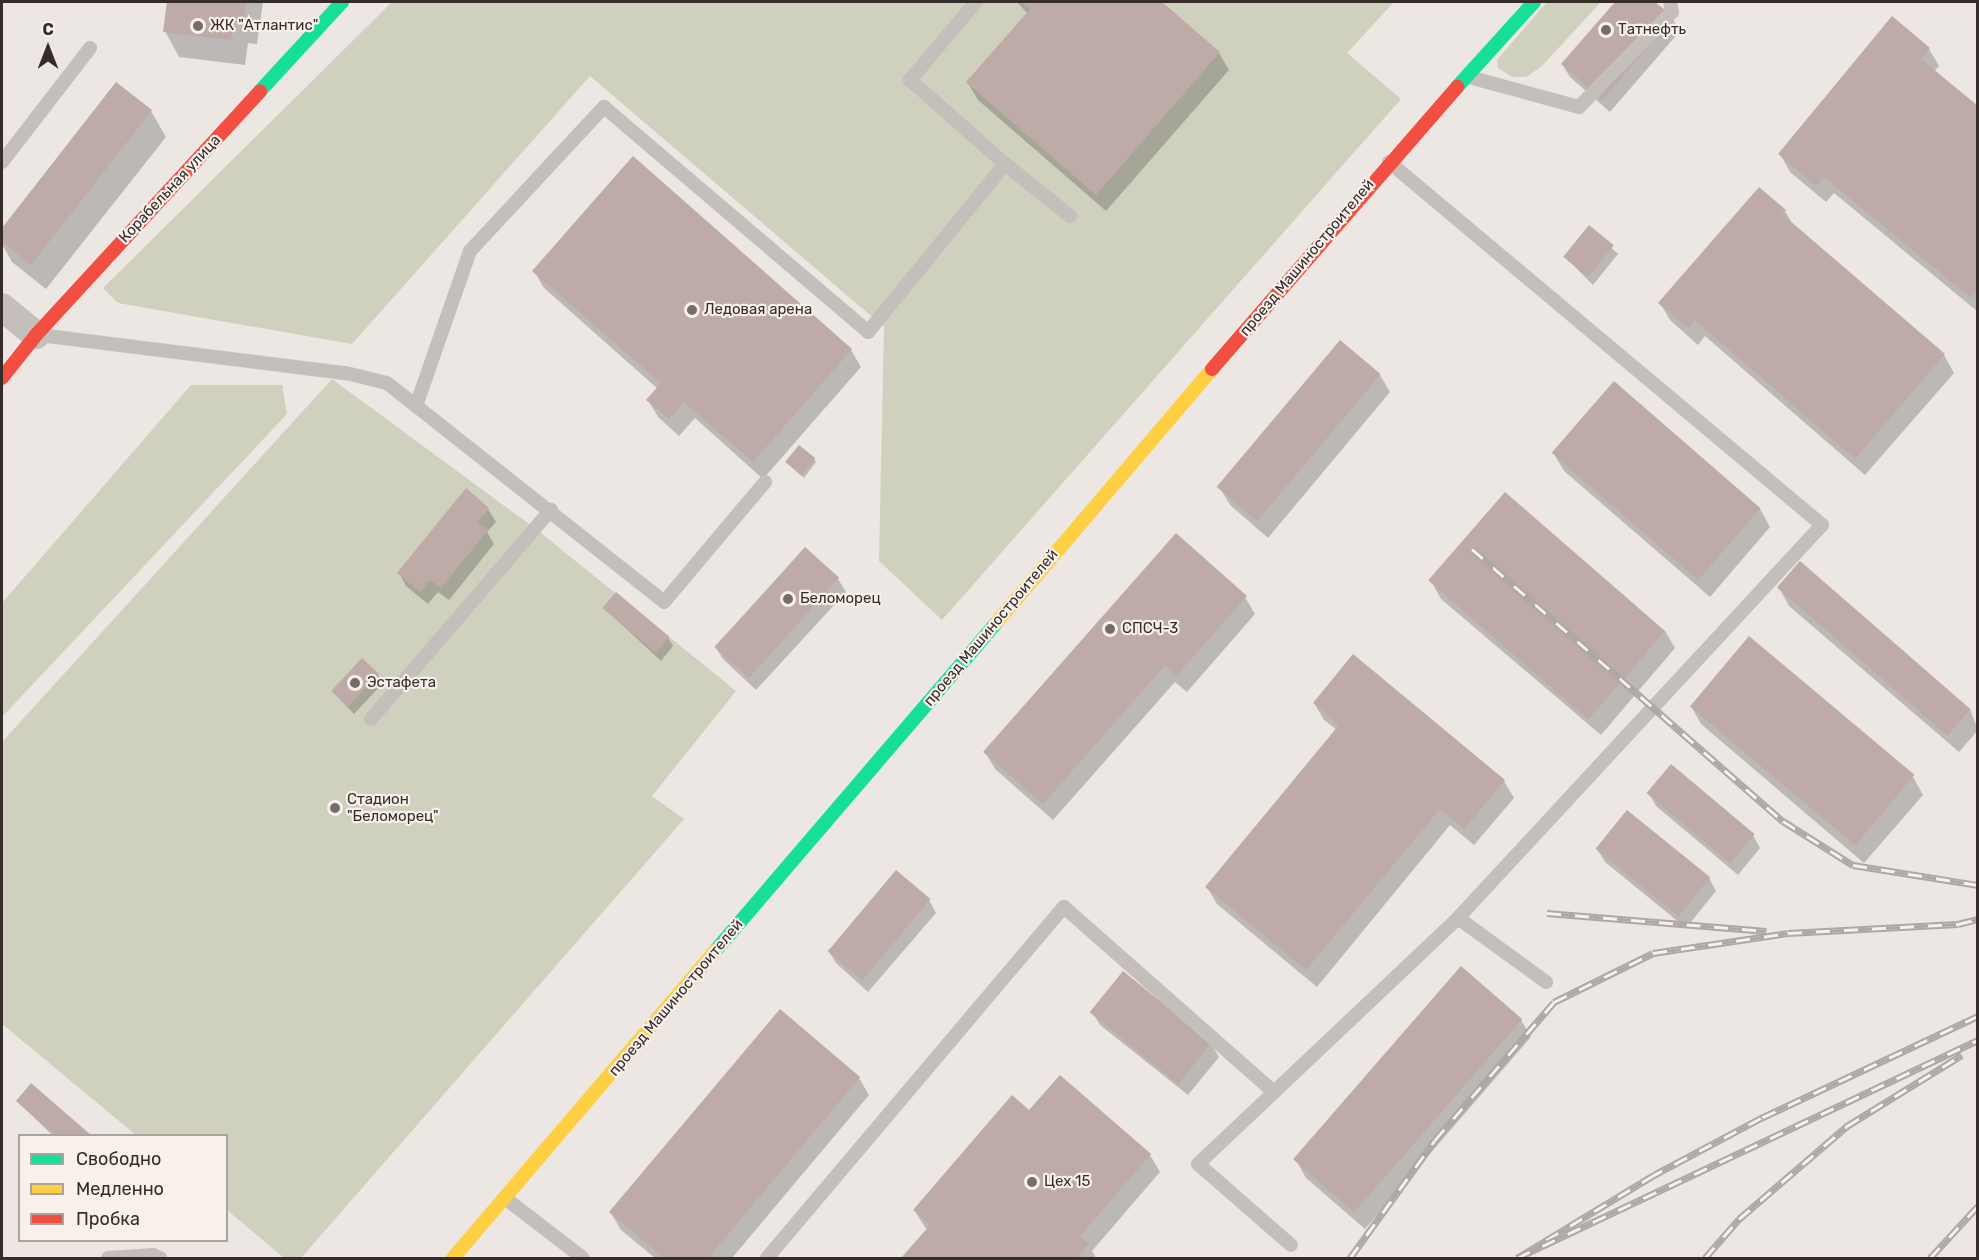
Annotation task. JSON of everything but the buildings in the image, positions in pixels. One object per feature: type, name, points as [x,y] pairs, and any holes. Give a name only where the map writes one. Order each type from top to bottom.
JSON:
[{"type":"street","name":"Корабельная улица","points":[[2,378],[36,335],[342,2]]},
{"type":"street","name":"проезд Машиностроителей","points":[[453,1258],[1389,162],[1534,2]]},
{"type":"street","points":[[2,307],[36,335]]},
{"type":"lane","points":[[976,2],[910,80],[1005,164],[1070,216]]},
{"type":"lane","points":[[1467,76],[1580,107],[1672,12],[1670,2]]},
{"type":"lane","points":[[2,162],[90,48]]},
{"type":"lane","points":[[416,406],[470,250],[604,107],[868,332],[1005,164]]},
{"type":"lane","points":[[1292,1245],[1198,1164],[1458,918],[1822,525],[1389,162]]},
{"type":"lane","points":[[36,335],[346,373],[387,384],[551,510],[664,602],[765,482]]},
{"type":"lane","points":[[371,719],[551,510]]},
{"type":"lane","points":[[767,1258],[1064,906],[1274,1092]]},
{"type":"lane","points":[[1458,918],[1546,982]]},
{"type":"lane","points":[[505,1198],[583,1258]]},
{"type":"lane","points":[[108,1258],[159,1258]]},
{"type":"green space","points":[[392,2],[1394,2],[1347,53],[1401,99],[942,620],[879,561],[884,327],[590,76],[352,344],[118,303],[103,288]]},
{"type":"green space","points":[[1547,2],[1601,2],[1541,67],[1526,77],[1512,77],[1498,68],[1497,60]]},
{"type":"green space","name":"Стадион \"Беломорец\"","points":[[332,379],[536,529],[736,691],[652,796],[684,819],[301,1258],[284,1258],[228,1211],[228,1134],[135,1134],[2,1024],[2,742]]},
{"type":"green space","points":[[191,385],[282,385],[287,414],[2,717],[2,603]]},
{"type":"railway","points":[[1472,549],[1783,821],[1853,865],[1978,885]]},
{"type":"railway","points":[[1547,913],[1766,931]]},
{"type":"railway","points":[[1350,1258],[1435,1140],[1554,1002],[1653,953],[1788,933],[1958,924],[1978,919]]},
{"type":"railway","points":[[1978,1016],[1761,1118],[1654,1175],[1517,1258],[1978,1040]]},
{"type":"railway","points":[[1705,1258],[1739,1219],[1847,1126],[1962,1055]]},
{"type":"railway","points":[[1930,1258],[1978,1206]]},
{"type":"traffic: fast","points":[[260,91],[342,2]]},
{"type":"traffic: fast","points":[[1457,87],[1534,2]]},
{"type":"traffic: fast","points":[[716,950],[996,623]]},
{"type":"traffic: slow","points":[[996,623],[1212,369]]},
{"type":"traffic: slow","points":[[453,1258],[716,950]]},
{"type":"traffic: jam","points":[[1212,369],[1457,87]]},
{"type":"traffic: jam","points":[[2,378],[36,335],[260,91]]},
{"type":"place","name":"ЖК \"Атлантис\"","points":[[198,26]]},
{"type":"place","name":"Татнефть","points":[[1606,30]]},
{"type":"place","name":"Ледовая арена","points":[[692,310]]},
{"type":"place","name":"Беломорец","points":[[788,599]]},
{"type":"place","name":"СПСЧ-3","points":[[1110,629]]},
{"type":"place","name":"Эстафета","points":[[355,683]]},
{"type":"place","name":"Стадион \"Беломорец\"","points":[[335,808]]},
{"type":"place","name":"Цех 15","points":[[1032,1182]]}]
